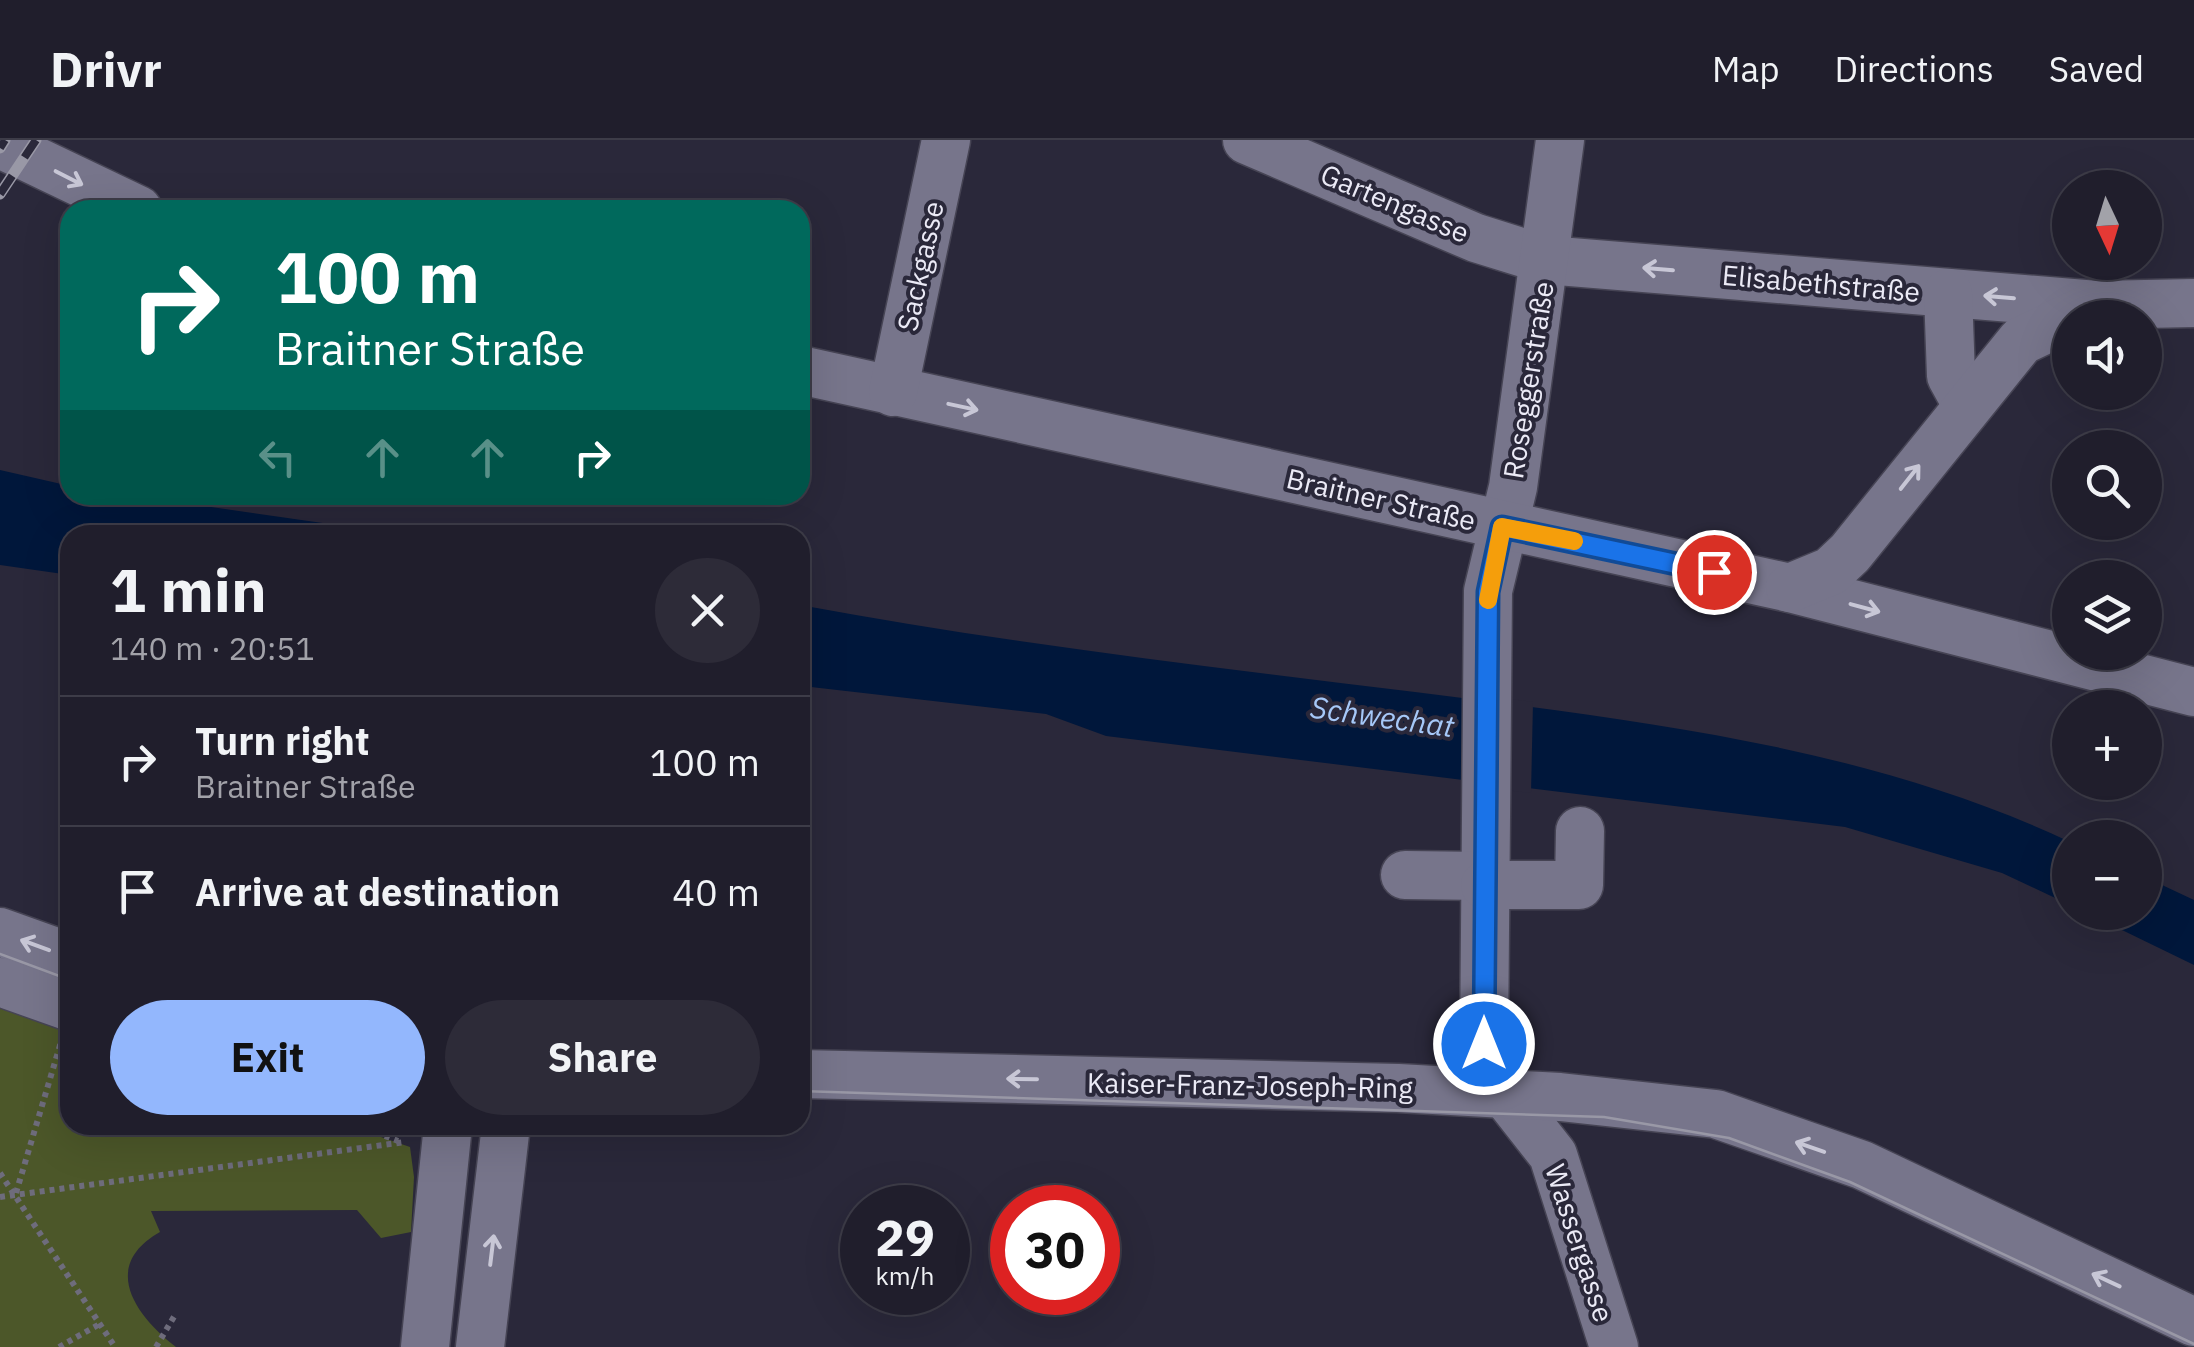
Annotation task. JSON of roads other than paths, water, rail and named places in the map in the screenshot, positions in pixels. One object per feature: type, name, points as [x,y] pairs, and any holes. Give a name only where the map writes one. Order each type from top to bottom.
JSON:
[{"type":"street","name":"Sackgasse","points":[[893,392],[946,140]]},
{"type":"street","name":"Gartengasse","points":[[1247,140],[1476,238],[1546,260]]},
{"type":"street","name":"Roseggerstraße","points":[[1504,1094],[1490,1070],[1484,1044],[1488,592],[1546,260],[1560,140]]},
{"type":"street","points":[[0,144],[117,200]]},
{"type":"street","name":"Elisabethstraße","points":[[1546,260],[2052,301]]},
{"type":"street","points":[[1948,293],[1951,376],[1966,404]]},
{"type":"street","name":"Elisabethstraße","points":[[2162,303],[2194,303]]},
{"type":"street","name":"Elisabethstraße","points":[[1790,588],[1832,571],[1850,553],[1966,404],[2021,341],[2052,326]]},
{"type":"street","name":"Braitner Straße","points":[[810,372],[1790,588],[2194,692]]},
{"type":"street","points":[[1406,875],[1579,885],[1580,831]]},
{"type":"street","points":[[0,932],[60,953]]},
{"type":"street","points":[[0,982],[60,1018]]},
{"type":"street","name":"Kaiser-Franz-Joseph-Ring","points":[[810,1074],[1504,1094],[1716,1114],[1862,1165],[2194,1322]]},
{"type":"street","name":"Wassergasse","points":[[1504,1094],[1553,1155],[1614,1347]]},
{"type":"street","points":[[425,1347],[433,1135]]},
{"type":"street","points":[[480,1347],[505,1135]]},
{"type":"water","points":[[0,470],[60,484],[60,505],[197,505],[337,525],[60,525],[60,574],[0,565]]},
{"type":"water","name":"Schwechat","points":[[810,607],[1107,653],[1666,726],[1832,760],[1993,809],[2052,834],[2052,897],[2002,873],[1845,827],[1106,736],[1046,714],[810,687]]},
{"type":"water","points":[[2162,885],[2194,900],[2194,965],[2122,930],[2162,930]]},
{"type":"tram line","points":[[0,954],[60,976]]},
{"type":"tram line","points":[[810,1091],[1604,1117],[1729,1138],[1850,1182],[2194,1344]]},
{"type":"railway","points":[[0,148],[5,140]]},
{"type":"railway","points":[[0,194],[36,140]]}]
